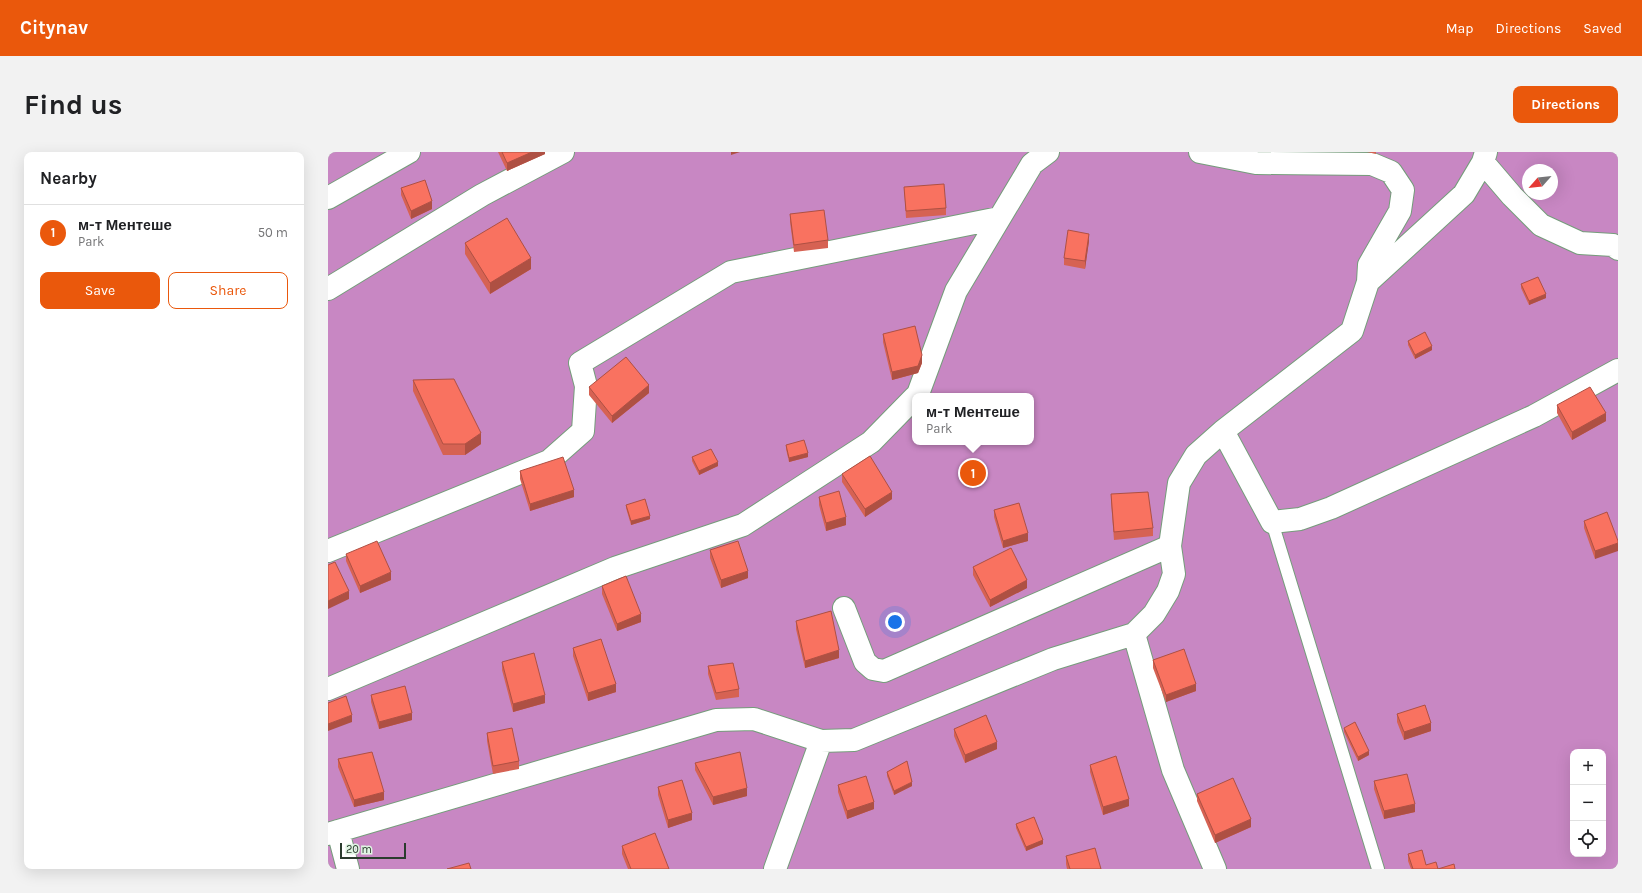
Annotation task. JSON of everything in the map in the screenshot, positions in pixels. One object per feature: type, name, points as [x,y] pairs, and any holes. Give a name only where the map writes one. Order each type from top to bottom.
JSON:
[{"type":"street","points":[[328,198],[409,152]]},
{"type":"street","points":[[328,289],[482,195],[563,152]]},
{"type":"street","points":[[918,393],[956,291],[1032,164],[1048,152]]},
{"type":"street","points":[[348,869],[333,833],[716,720],[754,719],[821,741],[854,740],[1054,659],[1134,634],[1154,614],[1168,591],[1174,574],[1170,546],[1180,483],[1196,455],[1223,431],[1352,332],[1368,282],[1369,265],[1400,211],[1403,190],[1391,172],[1372,164],[1256,163],[1200,152]]},
{"type":"street","points":[[1368,282],[1464,194],[1485,157],[1512,196],[1541,225],[1580,243],[1613,245],[1618,249]]},
{"type":"street","points":[[328,551],[549,461],[583,431],[586,386],[580,363],[731,272],[1000,218]]},
{"type":"street","points":[[1223,431],[1272,522],[1300,519],[1331,508],[1534,416],[1618,370]]},
{"type":"street","points":[[328,689],[615,568],[743,526],[871,442],[912,401]]},
{"type":"street","points":[[844,608],[865,662],[873,669],[884,671],[1170,546]]},
{"type":"street","points":[[1134,634],[1173,770],[1215,869]]},
{"type":"street","points":[[775,869],[821,741]]},
{"type":"lane","points":[[1272,522],[1378,869]]},
{"type":"shaded area","points":[[328,152],[1618,152],[1618,869],[328,869]]},
{"type":"building","points":[[502,152],[532,152],[507,163]]},
{"type":"building","points":[[425,180],[432,201],[411,211],[401,188]]},
{"type":"building","points":[[944,184],[946,208],[906,211],[904,187]]},
{"type":"building","points":[[824,210],[828,240],[794,245],[790,214]]},
{"type":"building","points":[[507,218],[531,258],[490,283],[465,243]]},
{"type":"building","points":[[1068,230],[1089,234],[1085,261],[1064,258]]},
{"type":"building","points":[[1538,277],[1546,294],[1529,301],[1521,284]]},
{"type":"building","points":[[915,326],[922,355],[918,366],[892,372],[883,334]]},
{"type":"building","points":[[1425,332],[1432,346],[1415,355],[1408,341]]},
{"type":"building","points":[[626,357],[649,385],[612,416],[589,387]]},
{"type":"building","points":[[454,379],[481,433],[465,444],[443,444],[413,380]]},
{"type":"building","points":[[1590,387],[1606,413],[1572,432],[1557,405]]},
{"type":"building","points":[[804,440],[808,453],[789,458],[786,445]]},
{"type":"building","points":[[711,449],[718,462],[699,471],[692,457]]},
{"type":"building","points":[[870,456],[892,492],[865,509],[842,474]]},
{"type":"building","points":[[563,457],[574,490],[530,504],[520,471]]},
{"type":"building","points":[[839,491],[846,517],[826,523],[819,497]]},
{"type":"building","points":[[1148,492],[1153,528],[1114,532],[1111,494]]},
{"type":"building","points":[[645,499],[650,516],[631,521],[626,505]]},
{"type":"building","points":[[1019,503],[1028,533],[1003,541],[994,510]]},
{"type":"building","points":[[1607,512],[1618,543],[1595,551],[1584,521]]},
{"type":"building","points":[[377,541],[391,572],[360,586],[346,554]]},
{"type":"building","points":[[738,541],[748,571],[721,580],[710,550]]},
{"type":"building","points":[[1011,548],[1027,580],[990,600],[973,567]]},
{"type":"building","points":[[335,562],[349,591],[328,601],[328,565]]},
{"type":"building","points":[[626,576],[641,614],[617,624],[602,586]]},
{"type":"building","points":[[831,611],[839,650],[805,661],[796,621]]},
{"type":"building","points":[[601,639],[616,684],[588,693],[573,648]]},
{"type":"building","points":[[1184,649],[1196,684],[1166,695],[1153,660]]},
{"type":"building","points":[[534,653],[545,695],[513,704],[502,662]]},
{"type":"building","points":[[733,663],[739,689],[716,693],[708,666]]},
{"type":"building","points":[[405,686],[412,713],[379,722],[371,695]]},
{"type":"building","points":[[346,696],[352,715],[328,724],[328,703]]},
{"type":"building","points":[[1425,705],[1431,723],[1404,732],[1397,714]]},
{"type":"building","points":[[986,715],[997,742],[965,755],[954,729]]},
{"type":"building","points":[[1355,722],[1369,751],[1358,757],[1344,728]]},
{"type":"building","points":[[512,728],[519,761],[493,766],[487,733]]},
{"type":"building","points":[[372,752],[384,792],[354,800],[338,759]]},
{"type":"building","points":[[740,752],[747,788],[713,797],[695,763]]},
{"type":"building","points":[[1116,756],[1129,799],[1103,807],[1090,765]]},
{"type":"building","points":[[907,761],[912,782],[894,791],[887,772]]},
{"type":"building","points":[[1407,774],[1415,804],[1384,811],[1374,781]]},
{"type":"building","points":[[866,776],[874,802],[847,811],[838,785]]},
{"type":"building","points":[[1233,778],[1251,819],[1215,835],[1197,794]]},
{"type":"building","points":[[682,780],[692,813],[668,820],[658,787]]},
{"type":"building","points":[[1034,817],[1043,840],[1026,847],[1016,824]]},
{"type":"building","points":[[655,833],[669,869],[631,869],[622,846]]},
{"type":"building","points":[[1095,848],[1101,869],[1070,869],[1066,856]]},
{"type":"building","points":[[1422,850],[1426,865],[1436,862],[1438,869],[1413,869],[1408,854]]},
{"type":"building","points":[[469,863],[471,869],[447,869]]},
{"type":"building","points":[[1454,864],[1455,869],[1438,869]]},
{"type":"place","name":"м-т Ментeше","points":[[973,473]]}]
